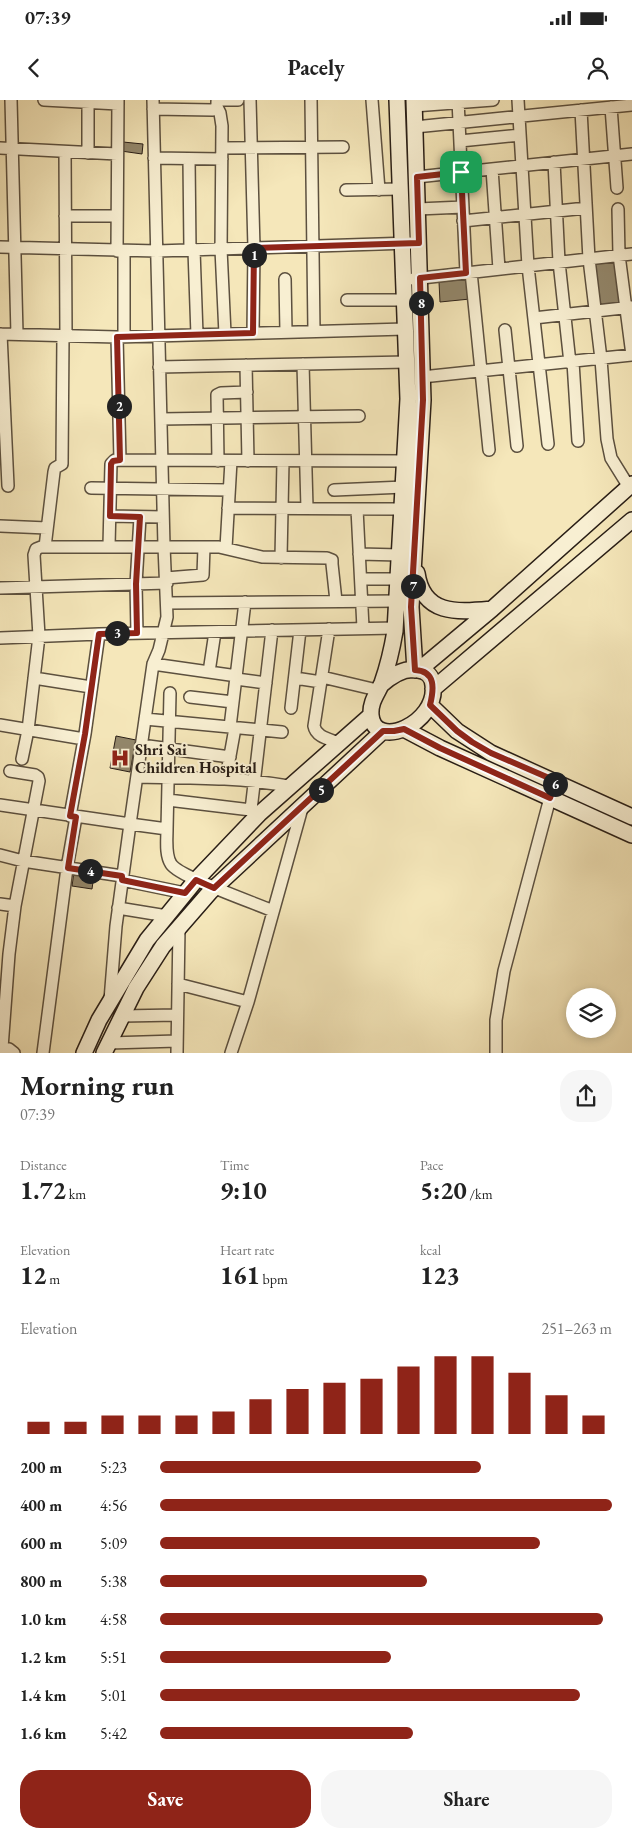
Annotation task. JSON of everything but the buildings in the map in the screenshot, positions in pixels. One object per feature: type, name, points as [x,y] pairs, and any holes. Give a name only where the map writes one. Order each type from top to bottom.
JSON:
[{"type":"main road","points":[[398,100],[408,399],[402,509],[417,670]]},
{"type":"main road","points":[[379,688],[392,676],[407,670],[417,670],[428,673],[433,689],[430,705],[420,719],[404,729],[383,731],[373,723],[371,715],[372,704],[388,662],[396,628],[399,579],[407,553],[423,400],[414,103]]},
{"type":"main road","points":[[417,670],[492,608],[630,485]]},
{"type":"main road","points":[[433,689],[632,520]]},
{"type":"main road","points":[[407,553],[419,586],[428,599],[441,607],[455,611],[492,608]]},
{"type":"main road","points":[[430,705],[457,731],[491,753],[632,816]]},
{"type":"main road","points":[[84,1053],[110,1001],[150,937],[196,880],[255,812],[371,715]]},
{"type":"main road","points":[[404,729],[440,748],[632,835]]},
{"type":"main road","points":[[106,1048],[136,988],[163,946],[214,888],[383,731]]},
{"type":"main road","points":[[150,937],[163,946]]},
{"type":"street","points":[[11,100],[17,334]]},
{"type":"street","points":[[44,100],[118,102],[117,216],[120,251],[120,460]]},
{"type":"street","points":[[217,102],[238,100]]},
{"type":"street","points":[[250,100],[254,248],[253,333]]},
{"type":"street","points":[[311,100],[314,331]]},
{"type":"street","points":[[372,100],[379,190]]},
{"type":"street","points":[[414,103],[493,100]]},
{"type":"street","points":[[518,100],[528,266],[548,444]]},
{"type":"street","points":[[88,101],[88,153]]},
{"type":"street","points":[[458,101],[463,221],[489,450]]},
{"type":"street","points":[[110,1001],[118,908],[141,745],[153,664],[166,625],[168,603],[163,517],[153,104],[213,110],[217,102]]},
{"type":"street","points":[[217,102],[222,120],[221,249],[225,334]]},
{"type":"street","points":[[415,127],[632,105]]},
{"type":"street","points":[[611,107],[617,188]]},
{"type":"street","points":[[581,110],[589,259],[601,359],[608,447],[616,468],[630,485]]},
{"type":"street","points":[[460,141],[520,135]]},
{"type":"street","points":[[154,158],[189,159],[251,148],[342,147]]},
{"type":"street","points":[[0,148],[117,154]]},
{"type":"street","points":[[45,547],[54,472],[55,468],[62,464],[65,152]]},
{"type":"street","points":[[417,177],[632,154]]},
{"type":"street","points":[[189,159],[197,335]]},
{"type":"street","points":[[554,162],[559,262],[578,441]]},
{"type":"street","points":[[492,169],[499,269]]},
{"type":"street","points":[[346,190],[400,189]]},
{"type":"street","points":[[418,209],[463,207]]},
{"type":"street","points":[[463,221],[586,208]]},
{"type":"street","points":[[422,377],[632,355],[629,307],[619,255],[618,209]]},
{"type":"street","points":[[65,216],[117,216]]},
{"type":"street","points":[[0,247],[157,251],[402,242],[419,243]]},
{"type":"street","points":[[403,280],[632,254]]},
{"type":"street","points":[[285,279],[286,332]]},
{"type":"street","points":[[347,300],[404,300]]},
{"type":"street","points":[[534,318],[629,307]]},
{"type":"street","points":[[8,486],[2,426],[0,334],[120,337],[405,329]]},
{"type":"street","points":[[505,330],[517,446]]},
{"type":"street","points":[[159,367],[407,362]]},
{"type":"street","points":[[303,364],[307,508]]},
{"type":"street","points":[[246,365],[248,461]]},
{"type":"street","points":[[218,461],[217,395],[221,393],[247,392]]},
{"type":"street","points":[[161,419],[359,416]]},
{"type":"street","points":[[109,546],[111,464],[113,461],[405,461]]},
{"type":"street","points":[[226,548],[231,461]]},
{"type":"street","points":[[281,558],[283,461]]},
{"type":"street","points":[[91,488],[229,490]]},
{"type":"street","points":[[334,490],[404,488]]},
{"type":"street","points":[[228,508],[402,509]]},
{"type":"street","points":[[357,509],[363,628]]},
{"type":"street","points":[[110,516],[163,517]]},
{"type":"street","points":[[137,633],[136,584],[140,517]]},
{"type":"street","points":[[0,526],[47,528]]},
{"type":"street","points":[[22,759],[28,730],[39,636],[34,554],[36,549],[40,547],[109,546],[204,547],[226,548],[250,555],[281,558],[330,558],[336,601]]},
{"type":"street","points":[[0,588],[136,584],[203,576],[204,547]]},
{"type":"street","points":[[359,554],[407,553]]},
{"type":"street","points":[[360,579],[399,579]]},
{"type":"street","points":[[168,603],[398,601]]},
{"type":"street","points":[[226,778],[233,727],[233,702],[246,602]]},
{"type":"street","points":[[0,638],[137,633],[396,628]]},
{"type":"street","points":[[330,629],[315,731],[339,743]]},
{"type":"street","points":[[168,800],[255,812],[255,780],[272,630]]},
{"type":"street","points":[[291,708],[300,630]]},
{"type":"street","points":[[209,672],[215,632]]},
{"type":"street","points":[[43,1053],[68,868],[73,816],[99,634]]},
{"type":"street","points":[[153,664],[266,683]]},
{"type":"street","points":[[34,678],[91,687]]},
{"type":"street","points":[[295,678],[379,688]]},
{"type":"street","points":[[170,692],[167,855],[171,865],[196,880],[273,911]]},
{"type":"street","points":[[190,697],[233,702]]},
{"type":"street","points":[[145,719],[282,732]]},
{"type":"street","points":[[0,725],[84,739]]},
{"type":"street","points":[[141,745],[230,757]]},
{"type":"street","points":[[10,771],[38,777],[24,861],[4,954],[1,1048],[14,1053]]},
{"type":"street","points":[[137,776],[226,778],[255,780],[288,786]]},
{"type":"street","points":[[496,1053],[496,1020],[504,971],[556,781]]},
{"type":"street","points":[[0,804],[167,830]]},
{"type":"street","points":[[231,1053],[248,1002],[302,808]]},
{"type":"street","points":[[0,856],[122,878],[185,893]]},
{"type":"street","points":[[0,904],[15,906]]},
{"type":"street","points":[[118,908],[167,916]]},
{"type":"street","points":[[177,1053],[179,928]]},
{"type":"street","points":[[178,984],[248,1002]]},
{"type":"street","points":[[122,1016],[177,1015]]},
{"type":"street","points":[[106,1048],[177,1041]]},
{"type":"place","name":"Shri Sai Children Hospital","points":[[120,758]]},
{"type":"route","points":[[461,172],[466,273],[420,278],[423,400],[411,607],[415,670],[428,673],[433,682],[433,695],[430,705],[448,720],[457,731],[491,753],[556,781],[550,798],[440,748],[404,729],[383,731],[214,888],[196,880],[185,893],[122,880],[122,876],[68,868],[76,817],[70,816],[85,734],[99,634],[137,633],[136,584],[140,517],[110,516],[111,464],[113,461],[120,460],[117,337],[253,333],[254,248],[402,242],[419,243],[417,177],[461,172]]}]
